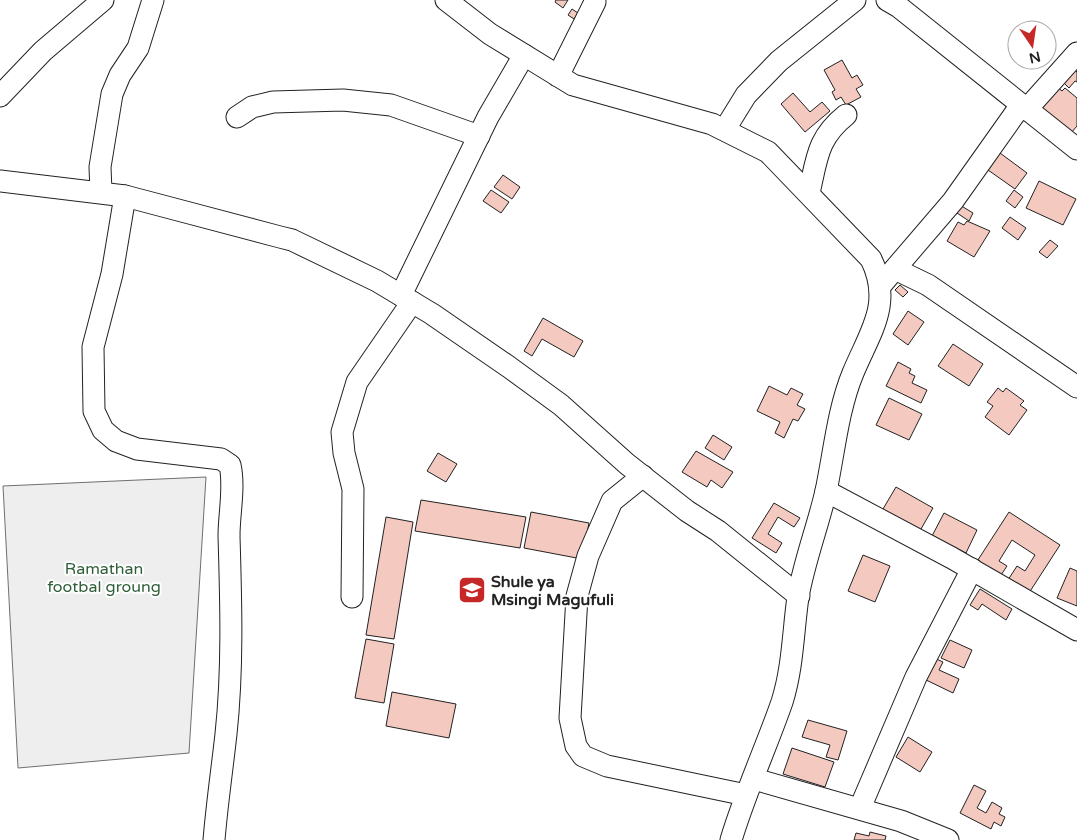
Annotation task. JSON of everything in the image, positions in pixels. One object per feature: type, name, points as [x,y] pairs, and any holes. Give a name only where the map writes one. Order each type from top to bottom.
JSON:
[{"type":"street","points":[[0,96],[43,50],[103,0]]},
{"type":"street","points":[[101,192],[100,167],[112,94],[120,75],[138,48],[154,0]]},
{"type":"street","points":[[446,0],[490,34],[573,85],[725,129],[768,152],[809,192],[872,259],[881,285],[879,309],[867,346],[852,374],[837,432],[826,491],[799,596],[793,656],[782,700],[731,840]]},
{"type":"street","points":[[725,129],[746,95],[779,60],[855,0]]},
{"type":"street","points":[[887,0],[899,7],[982,72],[1077,149]]},
{"type":"street","points":[[558,76],[595,2]]},
{"type":"street","points":[[881,285],[953,201],[1024,107],[1077,53]]},
{"type":"street","points":[[352,597],[353,489],[344,453],[342,432],[357,382],[406,299],[479,136],[524,55]]},
{"type":"street","points":[[236,117],[252,107],[273,102],[343,100],[391,104],[479,136]]},
{"type":"street","points":[[809,192],[823,139],[834,125],[846,115]]},
{"type":"street","points":[[0,181],[125,196],[292,240],[377,281],[509,367],[561,405],[643,476],[687,511],[718,531],[799,596]]},
{"type":"street","points":[[125,196],[112,274],[94,347],[94,411],[103,430],[116,441],[137,449],[184,453],[221,459],[230,464],[232,474],[229,515],[230,664],[226,734],[217,794],[214,840]]},
{"type":"street","points":[[895,269],[928,286],[1041,360],[1077,387]]},
{"type":"street","points":[[643,476],[612,501],[588,556],[577,596],[570,718],[576,746],[583,756],[606,766],[750,787],[860,808],[936,837]]},
{"type":"street","points":[[826,491],[972,569],[1077,630]]},
{"type":"street","points":[[860,808],[916,677],[972,569]]},
{"type":"green space","name":"Ramathan footbal groung","points":[[206,477],[189,753],[18,768],[3,486]]},
{"type":"building","points":[[556,0],[568,0],[563,8],[555,2]]},
{"type":"building","points":[[572,9],[578,13],[574,19],[568,15]]},
{"type":"building","points":[[842,60],[852,78],[857,75],[863,85],[856,89],[861,97],[846,105],[841,97],[836,100],[832,92],[835,90],[824,70]]},
{"type":"building","points":[[1074,69],[1077,72],[1077,82],[1075,81],[1069,88],[1063,82]]},
{"type":"building","points":[[1056,86],[1062,91],[1065,88],[1077,98],[1077,126],[1071,133],[1039,106]]},
{"type":"building","points":[[793,93],[810,112],[822,102],[830,111],[805,132],[781,104]]},
{"type":"building","points":[[1000,153],[1027,173],[1015,189],[988,170]]},
{"type":"building","points":[[503,175],[520,187],[512,199],[494,187]]},
{"type":"building","points":[[1039,181],[1076,199],[1063,225],[1026,208]]},
{"type":"building","points":[[491,190],[509,202],[501,213],[483,201]]},
{"type":"building","points":[[1014,190],[1023,197],[1015,208],[1006,201]]},
{"type":"building","points":[[955,202],[973,213],[969,221],[951,209]]},
{"type":"building","points":[[1010,217],[1026,228],[1018,240],[1002,228]]},
{"type":"building","points":[[967,221],[990,231],[974,257],[947,241],[958,222],[964,225]]},
{"type":"building","points":[[1050,240],[1058,246],[1047,258],[1039,252]]},
{"type":"building","points":[[900,285],[908,292],[903,297],[895,290]]},
{"type":"building","points":[[908,311],[924,322],[908,345],[893,334]]},
{"type":"building","points":[[543,318],[583,341],[574,357],[542,339],[532,356],[524,351]]},
{"type":"building","points":[[953,344],[983,364],[969,386],[938,366]]},
{"type":"building","points":[[898,362],[911,369],[909,373],[915,376],[912,383],[927,390],[921,403],[886,386]]},
{"type":"building","points":[[769,386],[787,395],[791,388],[803,394],[797,405],[805,409],[798,421],[793,419],[784,438],[775,433],[780,422],[757,411]]},
{"type":"building","points":[[998,388],[1003,392],[1006,388],[1024,401],[1020,405],[1027,410],[1009,435],[985,417],[993,406],[987,402]]},
{"type":"building","points":[[889,398],[922,414],[909,440],[876,425]]},
{"type":"building","points":[[713,435],[732,447],[724,460],[705,448]]},
{"type":"building","points":[[696,451],[733,472],[722,488],[711,480],[707,487],[682,472]]},
{"type":"building","points":[[438,453],[457,464],[446,482],[427,471]]},
{"type":"building","points":[[896,487],[933,508],[917,536],[880,514]]},
{"type":"building","points":[[421,500],[526,517],[520,548],[415,531]]},
{"type":"building","points":[[774,503],[800,518],[794,527],[778,517],[768,534],[782,543],[776,553],[752,538]]},
{"type":"building","points":[[531,512],[589,523],[582,559],[524,548]]},
{"type":"building","points":[[1009,512],[1060,545],[1027,596],[1006,583],[1017,566],[1025,571],[1035,555],[1012,540],[999,561],[1007,566],[997,581],[974,566]]},
{"type":"building","points":[[944,513],[977,530],[966,553],[932,536]]},
{"type":"building","points":[[386,517],[413,522],[394,639],[366,635]]},
{"type":"building","points":[[863,555],[890,566],[875,602],[848,591]]},
{"type":"building","points":[[1070,568],[1077,571],[1077,606],[1057,598]]},
{"type":"building","points":[[980,589],[1012,609],[1006,620],[982,604],[978,610],[970,605]]},
{"type":"building","points":[[366,639],[394,644],[384,703],[355,698]]},
{"type":"building","points":[[950,640],[972,650],[964,668],[941,658]]},
{"type":"building","points":[[932,657],[943,662],[939,670],[959,679],[953,693],[922,678]]},
{"type":"building","points":[[392,692],[456,704],[449,738],[386,726]]},
{"type":"building","points":[[808,720],[847,731],[838,760],[826,757],[830,745],[802,737]]},
{"type":"building","points":[[908,737],[932,752],[920,772],[896,757]]},
{"type":"building","points":[[792,748],[834,762],[825,787],[783,774]]},
{"type":"building","points":[[974,785],[986,791],[977,808],[986,813],[992,802],[1002,808],[999,814],[1005,817],[1001,826],[994,822],[991,829],[960,813]]},
{"type":"building","points":[[870,832],[886,836],[885,840],[854,840],[856,833],[869,836]]},
{"type":"place","name":"Shule ya Msingi Magufuli","points":[[472,590]]}]
